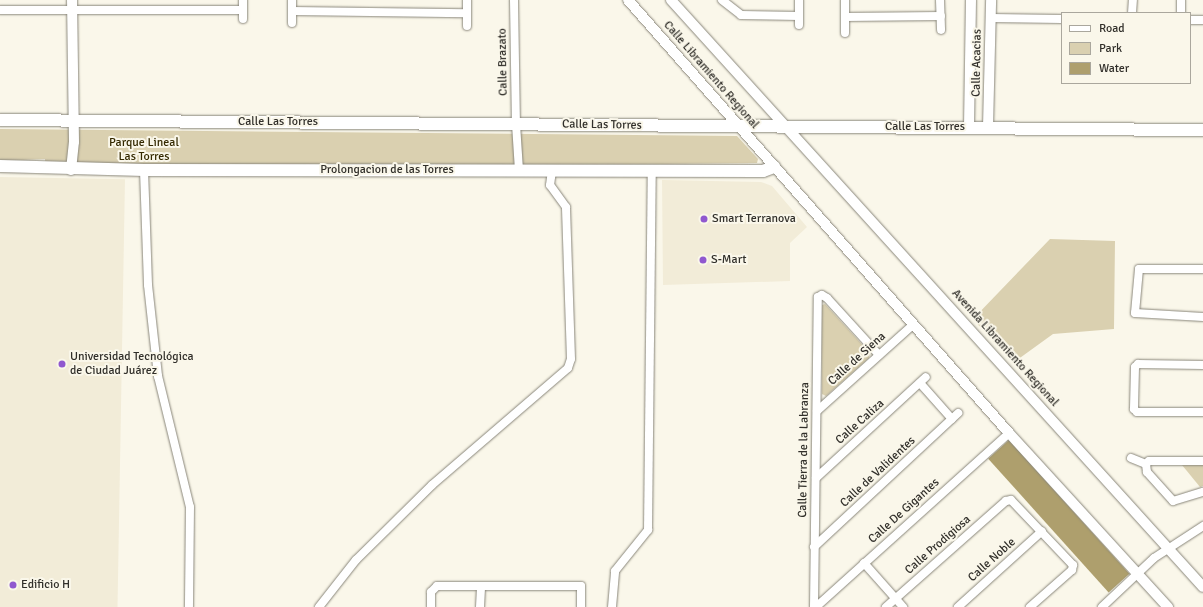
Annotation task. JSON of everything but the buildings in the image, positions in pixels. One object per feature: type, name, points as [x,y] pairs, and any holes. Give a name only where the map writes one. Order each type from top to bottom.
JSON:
[{"type":"main road","name":"Calle Las Torres","points":[[0,120],[740,127],[988,127],[1203,130]]},
{"type":"main road","name":"Prolongacion de las Torres","points":[[0,166],[71,170],[652,171],[763,171],[774,167]]},
{"type":"street","points":[[71,170],[73,121],[72,0]]},
{"type":"street","points":[[243,0],[244,19]]},
{"type":"street","points":[[292,0],[292,23]]},
{"type":"street","points":[[467,0],[467,26]]},
{"type":"street","name":"Calle Brazato","points":[[514,0],[516,124],[519,170]]},
{"type":"street","points":[[722,0],[741,15],[799,16]]},
{"type":"street","points":[[799,0],[800,25]]},
{"type":"street","points":[[845,0],[845,33]]},
{"type":"street","points":[[940,0],[941,30]]},
{"type":"street","name":"Calle Acacias","points":[[969,127],[971,0]]},
{"type":"street","name":"Calle Acacias","points":[[988,127],[991,0]]},
{"type":"street","points":[[1132,12],[1133,0]]},
{"type":"street","points":[[1181,0],[1181,12]]},
{"type":"street","name":"Calle Libramiento Regional","points":[[633,2],[774,167]]},
{"type":"street","name":"Calle Libramiento Regional","points":[[675,2],[788,127]]},
{"type":"street","points":[[0,10],[72,12],[243,10]]},
{"type":"street","points":[[292,12],[467,13]]},
{"type":"street","points":[[845,17],[941,16]]},
{"type":"street","points":[[991,18],[1061,19]]},
{"type":"street","points":[[1191,20],[1203,20]]},
{"type":"street","name":"Avenida Libramiento Regional","points":[[788,127],[1203,587]]},
{"type":"street","points":[[774,167],[1008,433],[1168,607]]},
{"type":"street","points":[[144,170],[148,285],[158,376],[190,507],[189,607]]},
{"type":"street","points":[[319,607],[356,560],[432,485],[568,368],[571,359],[566,207],[550,185],[552,170]]},
{"type":"street","points":[[612,607],[615,571],[648,530],[652,171]]},
{"type":"street","points":[[1203,269],[1139,269],[1135,313],[1203,317]]},
{"type":"street","name":"Calle Tierra de la Labranza","points":[[815,607],[814,547],[818,297],[822,295],[879,356]]},
{"type":"street","name":"Calle de Siena","points":[[817,411],[913,325]]},
{"type":"street","points":[[1203,365],[1138,364],[1136,367],[1134,409],[1137,412],[1203,412]]},
{"type":"street","name":"Calle Caliza","points":[[816,478],[926,377]]},
{"type":"street","name":"Calle de Validentes","points":[[814,547],[955,416],[920,383]]},
{"type":"street","name":"Calle De Gigantes","points":[[815,607],[1008,433]]},
{"type":"street","points":[[1131,458],[1146,464]]},
{"type":"street","points":[[1146,464],[1149,461],[1203,461]]},
{"type":"street","points":[[1146,464],[1147,472],[1173,501],[1203,492]]},
{"type":"street","name":"Calle Prodigiosa","points":[[886,607],[1006,501],[1013,501],[1042,531]]},
{"type":"street","points":[[1102,607],[1168,547],[1203,526]]},
{"type":"street","points":[[1030,607],[1072,570],[1073,565],[1042,531]]},
{"type":"street","name":"Calle Noble","points":[[958,607],[1042,531]]},
{"type":"street","points":[[864,563],[903,607]]},
{"type":"street","points":[[431,607],[431,592],[437,586],[581,586],[581,607]]},
{"type":"street","points":[[480,607],[481,586]]},
{"type":"shaded area","name":"Universidad Tecnológica de Ciudad Juárez","points":[[0,177],[125,179],[118,607],[0,607]]},
{"type":"shaded area","points":[[662,180],[761,182],[772,186],[807,227],[790,243],[790,281],[663,285]]},
{"type":"green space","name":"Parque Lineal Las Torres","points":[[0,129],[737,136],[758,159],[757,163],[144,170],[45,165],[45,159],[0,161]]},
{"type":"green space","points":[[1050,239],[1115,241],[1114,329],[1053,334],[1013,363],[973,319]]},
{"type":"green space","points":[[825,304],[870,353],[869,358],[826,396],[822,394],[822,305]]},
{"type":"green space","points":[[1182,465],[1203,465],[1203,486],[1200,487]]},
{"type":"water","points":[[1009,440],[1129,574],[1109,593],[988,459]]},
{"type":"place","name":"Smart Terranova","points":[[704,219]]},
{"type":"place","name":"S-Mart","points":[[703,260]]},
{"type":"place","name":"Universidad Tecnológica de Ciudad Juárez","points":[[62,364]]},
{"type":"place","name":"Edificio H","points":[[13,585]]}]
